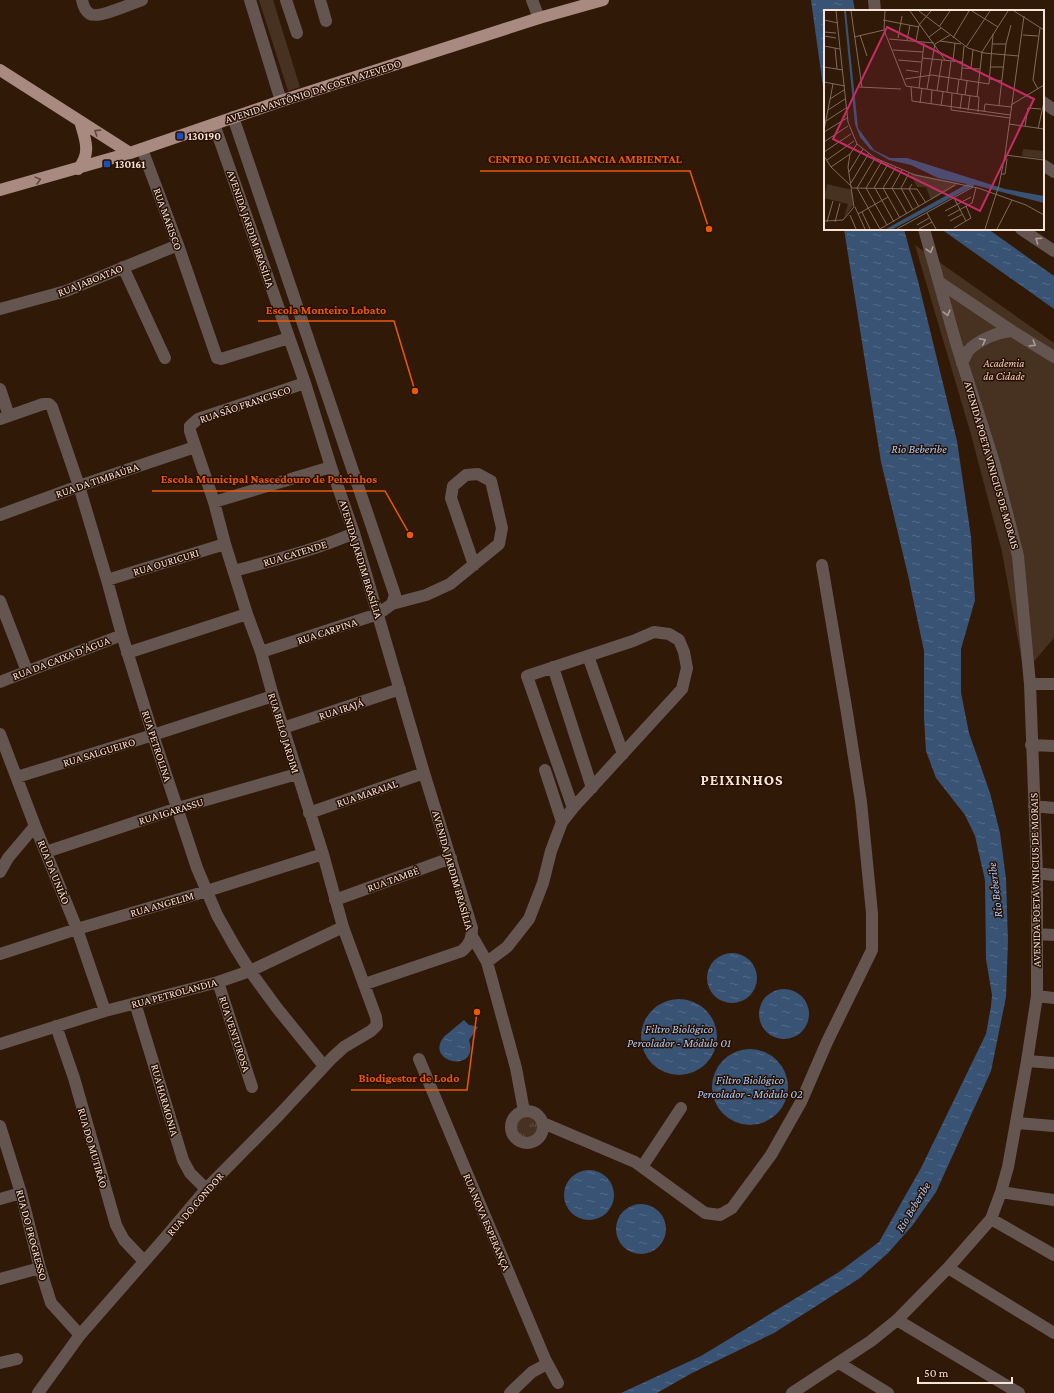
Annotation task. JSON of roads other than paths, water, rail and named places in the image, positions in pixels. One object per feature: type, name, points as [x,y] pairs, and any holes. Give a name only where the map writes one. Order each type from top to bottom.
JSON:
[{"type":"main road","name":"AVENIDA ANTÔNIO DA COSTA AZEVEDO","points":[[0,190],[130,153],[281,101],[539,18],[603,0]]},
{"type":"main road","points":[[0,70],[130,153]]},
{"type":"main road","points":[[78,169],[83,162],[86,152],[86,141],[80,121]]},
{"type":"street","points":[[82,0],[84,7],[90,14],[103,14],[142,0]]},
{"type":"street","points":[[250,0],[281,101]]},
{"type":"street","points":[[286,0],[297,33]]},
{"type":"street","points":[[320,0],[326,21]]},
{"type":"street","points":[[532,0],[539,18]]},
{"type":"street","points":[[874,0],[875,10]]},
{"type":"street","points":[[1044,103],[1054,110]]},
{"type":"street","name":"AVENIDA JARDIM BRASÍLIA","points":[[233,117],[395,595],[392,604]]},
{"type":"street","name":"AVENIDA JARDIM BRASÍLIA","points":[[214,124],[290,338],[331,467],[354,533],[424,773],[472,928],[471,941],[462,951],[365,984]]},
{"type":"street","name":"RUA MARISCO","points":[[142,149],[178,245],[217,358],[221,359],[290,338]]},
{"type":"street","points":[[1044,165],[1054,172]]},
{"type":"street","name":"AVENIDA POETA VINICIUS DE MORAIS","points":[[792,1393],[871,1341],[897,1320],[948,1268],[991,1219],[1008,1167],[1037,996],[1037,873],[1031,745],[1030,684],[1018,556],[994,462],[962,363],[924,230]]},
{"type":"street","points":[[1023,230],[1054,250]]},
{"type":"street","name":"RUA JABOATAO","points":[[0,309],[66,292],[178,245]]},
{"type":"street","points":[[123,267],[165,358]]},
{"type":"street","points":[[938,276],[1012,331],[1054,357]]},
{"type":"street","points":[[962,363],[968,351],[976,344],[1004,332],[1012,331]]},
{"type":"street","name":"RUA SÃO FRANCISCO","points":[[190,431],[190,426],[198,419],[305,383]]},
{"type":"street","points":[[0,389],[4,418]]},
{"type":"street","name":"RUA PETROLINA","points":[[4,418],[44,404],[49,404],[56,414],[107,580],[127,653],[196,868],[218,915],[250,972],[324,1066]]},
{"type":"street","name":"RUA BELO JARDIM","points":[[190,431],[214,502],[225,544],[247,614],[261,652],[273,696],[323,854],[343,927],[376,1017],[377,1025],[371,1031]]},
{"type":"street","name":"RUA DA TIMBAÚBA","points":[[0,515],[79,486],[195,447]]},
{"type":"street","points":[[214,502],[331,467]]},
{"type":"street","points":[[392,604],[426,595],[450,584],[474,565],[499,544],[502,528],[491,481],[478,474],[466,475],[453,486],[451,498],[474,565]]},
{"type":"street","name":"RUA CATENDE","points":[[234,571],[312,549],[354,533]]},
{"type":"street","name":"RUA OURICURI","points":[[107,580],[225,544]]},
{"type":"street","points":[[543,1124],[635,1162],[705,1213],[720,1215],[732,1208],[772,1155],[801,1102],[827,1042],[872,950],[872,913],[861,802],[822,565]]},
{"type":"street","points":[[0,601],[27,671]]},
{"type":"street","name":"RUA CARPINA","points":[[261,652],[378,614],[392,604]]},
{"type":"street","points":[[127,653],[247,614]]},
{"type":"street","points":[[487,962],[507,947],[529,919],[543,883],[551,851],[562,822],[573,808],[682,689],[687,668],[684,652],[679,640],[669,634],[654,632],[633,641],[527,676],[573,808]]},
{"type":"street","name":"RUA DA CAIXA D'ÁGUA","points":[[0,682],[122,635]]},
{"type":"street","points":[[588,656],[624,754]]},
{"type":"street","points":[[553,667],[592,788]]},
{"type":"street","points":[[1030,684],[1054,684]]},
{"type":"street","name":"RUA IRAJÁ","points":[[283,728],[400,689]]},
{"type":"street","name":"RUA SALGUEIRO","points":[[17,777],[273,696]]},
{"type":"street","name":"RUA DA UNIÃO","points":[[0,734],[6,765],[17,777],[35,826],[77,929],[105,1011]]},
{"type":"street","points":[[1031,745],[1054,746]]},
{"type":"street","points":[[545,770],[562,822]]},
{"type":"street","name":"RUA MARAIAL","points":[[309,813],[424,773]]},
{"type":"street","name":"RUA IGARASSU","points":[[46,852],[178,808],[297,774]]},
{"type":"street","points":[[1034,806],[1054,808]]},
{"type":"street","points":[[0,872],[8,858],[35,826]]},
{"type":"street","name":"RUA ANGELIM","points":[[0,954],[323,854]]},
{"type":"street","name":"RUA TAMBÉ","points":[[335,900],[451,858]]},
{"type":"street","points":[[1037,873],[1054,875]]},
{"type":"street","name":"RUA PETROLANDIA","points":[[0,1044],[105,1011],[218,982],[250,972],[343,927]]},
{"type":"street","points":[[1037,934],[1054,935]]},
{"type":"street","points":[[472,936],[487,962],[516,1068],[524,1111]]},
{"type":"street","name":"RUA VENTUROSA","points":[[218,982],[252,1088]]},
{"type":"street","points":[[1037,996],[1054,998]]},
{"type":"street","name":"RUA HARMONIA","points":[[135,1003],[183,1160],[190,1173],[206,1189]]},
{"type":"street","name":"RUA DO MUTIRÃO","points":[[56,1026],[74,1078],[116,1225],[124,1240],[144,1261]]},
{"type":"street","name":"RUA DO CONDOR","points":[[38,1393],[80,1335],[206,1189],[279,1115],[324,1066],[344,1047],[371,1031]]},
{"type":"street","name":"RUA NOVA ESPERANÇA","points":[[419,1059],[547,1364],[558,1383]]},
{"type":"street","points":[[1027,1061],[1054,1063]]},
{"type":"street","points":[[642,1167],[680,1108]]},
{"type":"street","points":[[524,1111],[529,1111],[538,1115],[543,1124],[542,1133],[536,1141],[526,1143],[517,1139],[512,1130],[513,1120],[519,1113],[524,1111]]},
{"type":"street","points":[[1016,1122],[1054,1126]]},
{"type":"street","name":"RUA DO PROGRESSO","points":[[0,1126],[21,1193],[40,1268],[52,1303],[80,1335]]},
{"type":"street","points":[[1001,1192],[1054,1200]]},
{"type":"street","points":[[0,1199],[21,1193]]},
{"type":"street","points":[[991,1219],[1054,1255]]},
{"type":"street","points":[[0,1279],[40,1268]]},
{"type":"street","points":[[948,1268],[1054,1333]]},
{"type":"street","points":[[897,1320],[1019,1393]]},
{"type":"street","points":[[0,1363],[17,1359]]},
{"type":"street","points":[[839,1363],[888,1393]]},
{"type":"street","points":[[510,1393],[532,1372],[547,1364]]},
{"type":"water","points":[[811,0],[853,0],[855,10],[824,10],[824,94]]},
{"type":"water","name":"Rio Beberibe","points":[[844,230],[904,230],[957,441],[971,537],[975,600],[961,649],[961,693],[969,733],[990,793],[1000,833],[1006,879],[1008,941],[1006,997],[991,1071],[936,1192],[912,1226],[888,1253],[860,1278],[774,1333],[692,1373],[657,1393],[621,1393],[701,1356],[839,1272],[879,1242],[921,1168],[986,1034],[992,995],[986,959],[985,880],[975,836],[965,815],[936,778],[926,751],[924,718],[924,651],[908,575],[881,462]]},
{"type":"water","points":[[942,230],[989,230],[1054,276],[1054,309]]},
{"type":"water","points":[[727,953],[737,953],[750,960],[757,973],[757,983],[750,996],[737,1003],[727,1003],[718,999],[711,992],[707,983],[707,973],[711,964],[718,957]]},
{"type":"water","points":[[779,989],[789,989],[802,996],[809,1009],[809,1019],[802,1032],[789,1039],[779,1039],[770,1035],[763,1028],[759,1019],[759,1009],[763,1000],[770,993]]},
{"type":"water","name":"Filtro Biológico Percolador - Módulo 01","points":[[672,999],[686,999],[700,1005],[711,1016],[717,1030],[717,1044],[714,1052],[706,1064],[700,1069],[686,1075],[672,1075],[658,1069],[647,1058],[641,1044],[641,1030],[647,1016],[658,1005]]},
{"type":"water","points":[[464,1020],[469,1025],[478,1027],[469,1040],[470,1051],[467,1058],[461,1061],[446,1059],[441,1054],[439,1047],[443,1038]]},
{"type":"water","name":"Filtro Biológico Percolador - Módulo 02","points":[[743,1049],[757,1049],[771,1055],[782,1066],[788,1080],[788,1094],[785,1102],[777,1114],[771,1119],[757,1125],[743,1125],[729,1119],[718,1108],[712,1094],[712,1080],[718,1066],[729,1055]]},
{"type":"water","points":[[584,1170],[594,1170],[607,1177],[614,1190],[614,1200],[607,1213],[594,1220],[584,1220],[575,1216],[568,1209],[564,1200],[564,1190],[568,1181],[575,1174]]},
{"type":"water","points":[[636,1204],[646,1204],[659,1211],[666,1224],[666,1234],[659,1247],[646,1254],[636,1254],[627,1250],[620,1243],[616,1234],[616,1224],[620,1215],[627,1208]]},
{"type":"place","name":"130190","points":[[180,136]]},
{"type":"place","name":"130161","points":[[107,164]]},
{"type":"place","name":"CENTRO DE VIGILANCIA AMBIENTAL","points":[[709,229]]},
{"type":"place","name":"Escola Monteiro Lobato","points":[[415,391]]},
{"type":"place","name":"Escola Municipal Nascedouro de Peixinhos","points":[[410,535]]},
{"type":"place","name":"Biodigestor de Lodo","points":[[477,1012]]},
{"type":"district","name":"PEIXINHOS","points":[[742,780]]},
{"type":"park label","name":"Academia da Cidade","points":[[1004,369]]}]
